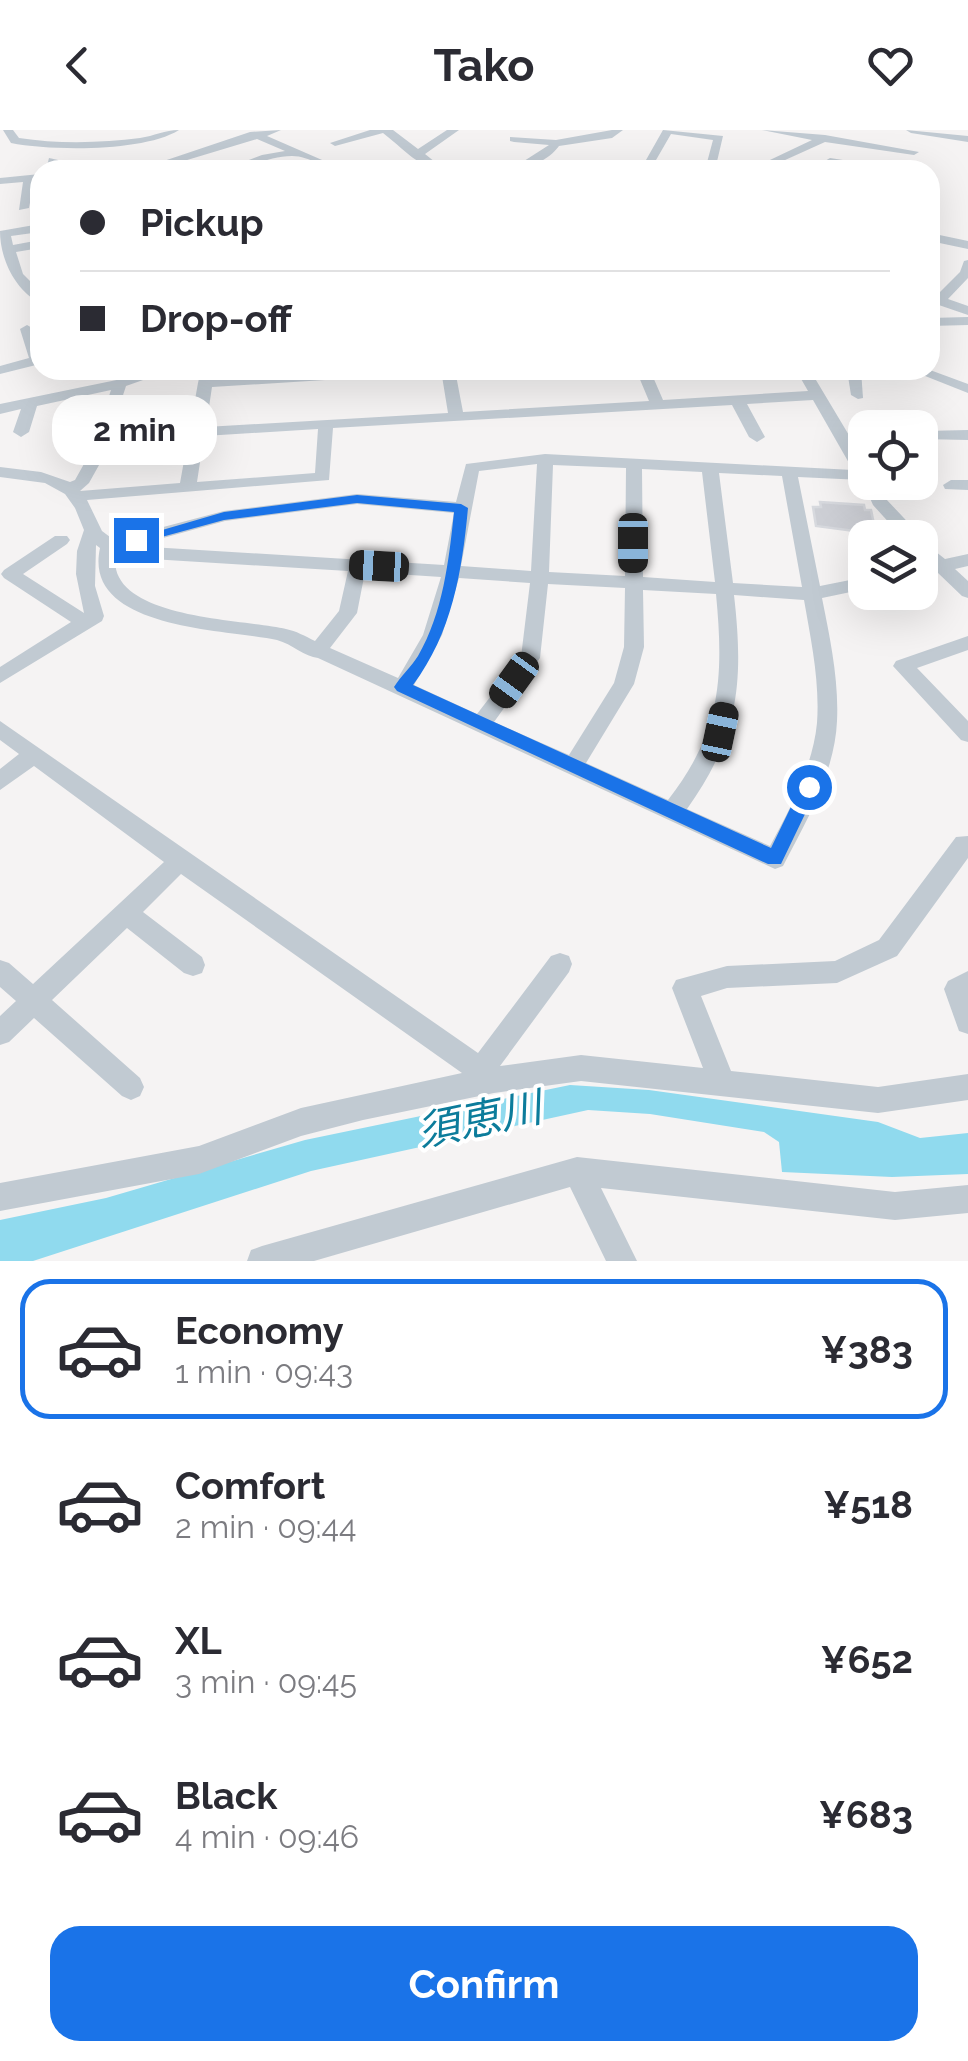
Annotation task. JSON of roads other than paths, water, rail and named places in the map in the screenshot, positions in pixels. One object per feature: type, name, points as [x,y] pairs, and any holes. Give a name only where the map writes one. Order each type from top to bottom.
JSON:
[{"type":"street","points":[[64,130],[72,141]]},
{"type":"street","points":[[119,130],[129,142]]},
{"type":"street","points":[[6,134],[15,142],[41,145],[145,141],[174,130]]},
{"type":"street","points":[[245,130],[316,160]]},
{"type":"street","points":[[176,160],[276,130]]},
{"type":"street","points":[[334,143],[352,133],[383,130],[422,160]]},
{"type":"street","points":[[418,158],[425,147],[454,130]]},
{"type":"street","points":[[514,139],[555,136],[578,140],[618,130]]},
{"type":"street","points":[[651,160],[668,130],[720,134],[713,160]]},
{"type":"street","points":[[766,130],[914,152]]},
{"type":"street","points":[[787,160],[834,130]]},
{"type":"street","points":[[912,130],[968,138]]},
{"type":"street","points":[[911,160],[922,131]]},
{"type":"street","points":[[534,160],[552,150],[555,136]]},
{"type":"street","points":[[257,160],[297,152]]},
{"type":"street","points":[[0,181],[30,178]]},
{"type":"street","points":[[23,208],[30,189]]},
{"type":"street","points":[[30,230],[2,234],[18,277],[30,288]]},
{"type":"street","points":[[940,239],[968,245]]},
{"type":"street","points":[[9,248],[30,245]]},
{"type":"street","points":[[940,294],[966,273],[968,264]]},
{"type":"street","points":[[18,277],[30,275]]},
{"type":"street","points":[[940,301],[968,311]]},
{"type":"street","points":[[940,322],[968,321]]},
{"type":"street","points":[[0,370],[30,362]]},
{"type":"street","points":[[940,379],[968,389]]},
{"type":"street","points":[[188,486],[206,380]]},
{"type":"street","points":[[450,380],[456,415]]},
{"type":"street","points":[[647,380],[657,402]]},
{"type":"street","points":[[809,380],[848,445]]},
{"type":"street","points":[[856,380],[858,395]]},
{"type":"street","points":[[0,409],[128,381],[106,434],[72,493]]},
{"type":"street","points":[[197,432],[819,395]]},
{"type":"street","points":[[738,401],[757,437]]},
{"type":"street","points":[[21,432],[32,402]]},
{"type":"street","points":[[0,472],[34,475],[72,493],[323,476],[326,424]]},
{"type":"street","points":[[938,436],[968,435]]},
{"type":"street","points":[[402,687],[425,657],[455,571],[461,508],[472,466],[545,459],[848,474]]},
{"type":"street","points":[[482,723],[530,658],[540,577],[545,459]]},
{"type":"street","points":[[573,767],[624,684],[634,648],[634,464]]},
{"type":"street","points":[[672,812],[700,775],[720,732],[730,658],[710,467]]},
{"type":"street","points":[[109,547],[106,561],[112,580],[136,604],[162,616],[269,630],[482,723],[775,859],[815,773],[827,724],[824,658],[789,471]]},
{"type":"street","points":[[72,493],[91,532],[109,547],[136,552],[812,594],[848,587]]},
{"type":"street","points":[[109,547],[224,516],[357,499],[461,508]]},
{"type":"street","points":[[878,500],[896,520]]},
{"type":"street","points":[[0,676],[94,616],[88,604],[85,546],[91,532]]},
{"type":"street","points":[[61,540],[10,574],[86,622]]},
{"type":"street","points":[[938,567],[968,560]]},
{"type":"street","points":[[938,562],[968,592]]},
{"type":"street","points":[[316,652],[348,612],[358,565]]},
{"type":"street","points":[[968,643],[903,666],[968,734]]},
{"type":"street","points":[[0,729],[180,861],[487,1075]]},
{"type":"street","points":[[0,781],[33,755]]},
{"type":"street","points":[[722,1082],[685,988],[727,977],[838,972],[888,948],[964,844],[968,848]]},
{"type":"street","points":[[0,1032],[180,861]]},
{"type":"street","points":[[126,913],[192,965]]},
{"type":"street","points":[[487,1075],[560,964]]},
{"type":"street","points":[[0,970],[131,1087]]},
{"type":"street","points":[[968,983],[958,989],[968,1022]]},
{"type":"street","points":[[0,1197],[199,1160],[300,1122],[487,1075],[581,1068],[878,1100],[968,1087]]},
{"type":"street","points":[[577,1171],[622,1261]]},
{"type":"street","points":[[262,1261],[577,1171],[895,1206],[968,1198]]},
{"type":"water","name":"須恵川","points":[[570,1085],[649,1090],[878,1122],[920,1138],[968,1133],[968,1174],[892,1177],[782,1172],[779,1142],[764,1132],[650,1114],[588,1110],[311,1171],[33,1261],[0,1261],[0,1220],[106,1198],[305,1140]]}]
